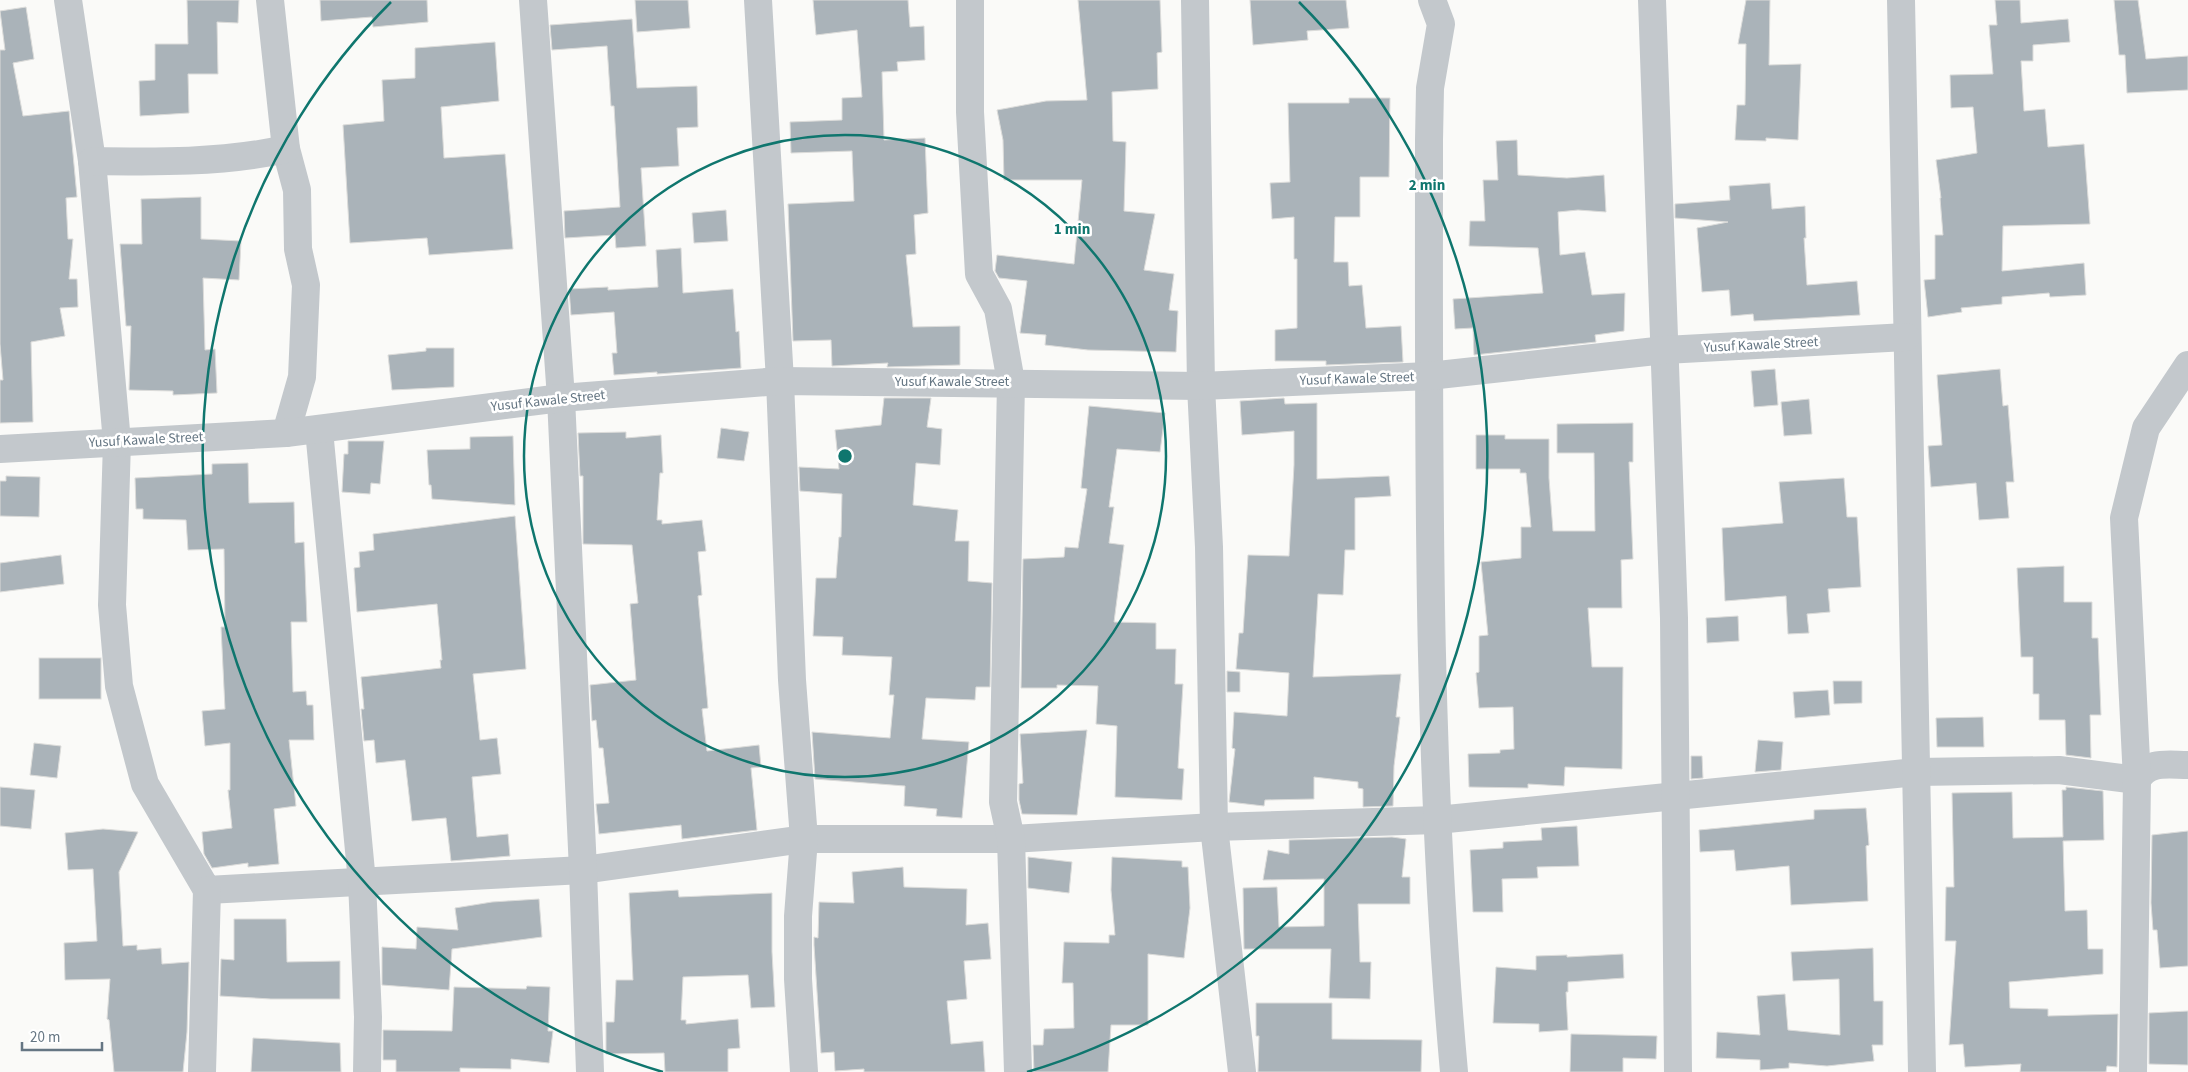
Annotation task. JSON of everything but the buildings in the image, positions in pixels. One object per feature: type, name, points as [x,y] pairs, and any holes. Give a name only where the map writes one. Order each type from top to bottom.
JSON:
[{"type":"street","points":[[68,0],[92,160],[117,442],[112,605],[119,686],[145,784],[207,890],[202,1072]]},
{"type":"street","points":[[270,0],[286,149],[297,190],[298,249],[306,286],[302,377],[286,433]]},
{"type":"street","points":[[533,0],[561,398],[583,870],[590,1072]]},
{"type":"street","points":[[758,0],[780,381],[792,680],[804,840],[798,916],[798,979],[804,1072]]},
{"type":"street","points":[[970,0],[970,112],[979,274],[998,309],[1011,382],[1003,802],[1011,839],[1018,1072]]},
{"type":"street","points":[[1195,0],[1200,386],[1209,547],[1214,827],[1242,1072]]},
{"type":"street","points":[[1432,0],[1441,24],[1430,88],[1429,376],[1432,680],[1437,820],[1454,1072]]},
{"type":"street","points":[[1652,0],[1674,618],[1678,1072]]},
{"type":"street","points":[[1901,0],[1906,337],[1922,1072]]},
{"type":"street","points":[[92,160],[171,162],[249,157],[286,149]]},
{"type":"street","name":"Yusuf Kawale Street","points":[[0,450],[286,433],[561,398],[780,381],[1011,382],[1200,386],[1429,376],[1665,350],[1906,337]]},
{"type":"street","points":[[2133,1072],[2137,780],[2124,518],[2146,428],[2188,365]]},
{"type":"street","points":[[319,430],[362,882],[368,1018],[367,1072]]},
{"type":"street","points":[[2137,780],[2144,769],[2155,764],[2188,765]]},
{"type":"street","points":[[207,890],[583,870],[804,840],[1011,839],[1214,827],[1437,820],[1676,794],[1916,772],[2059,770],[2137,780]]}]
